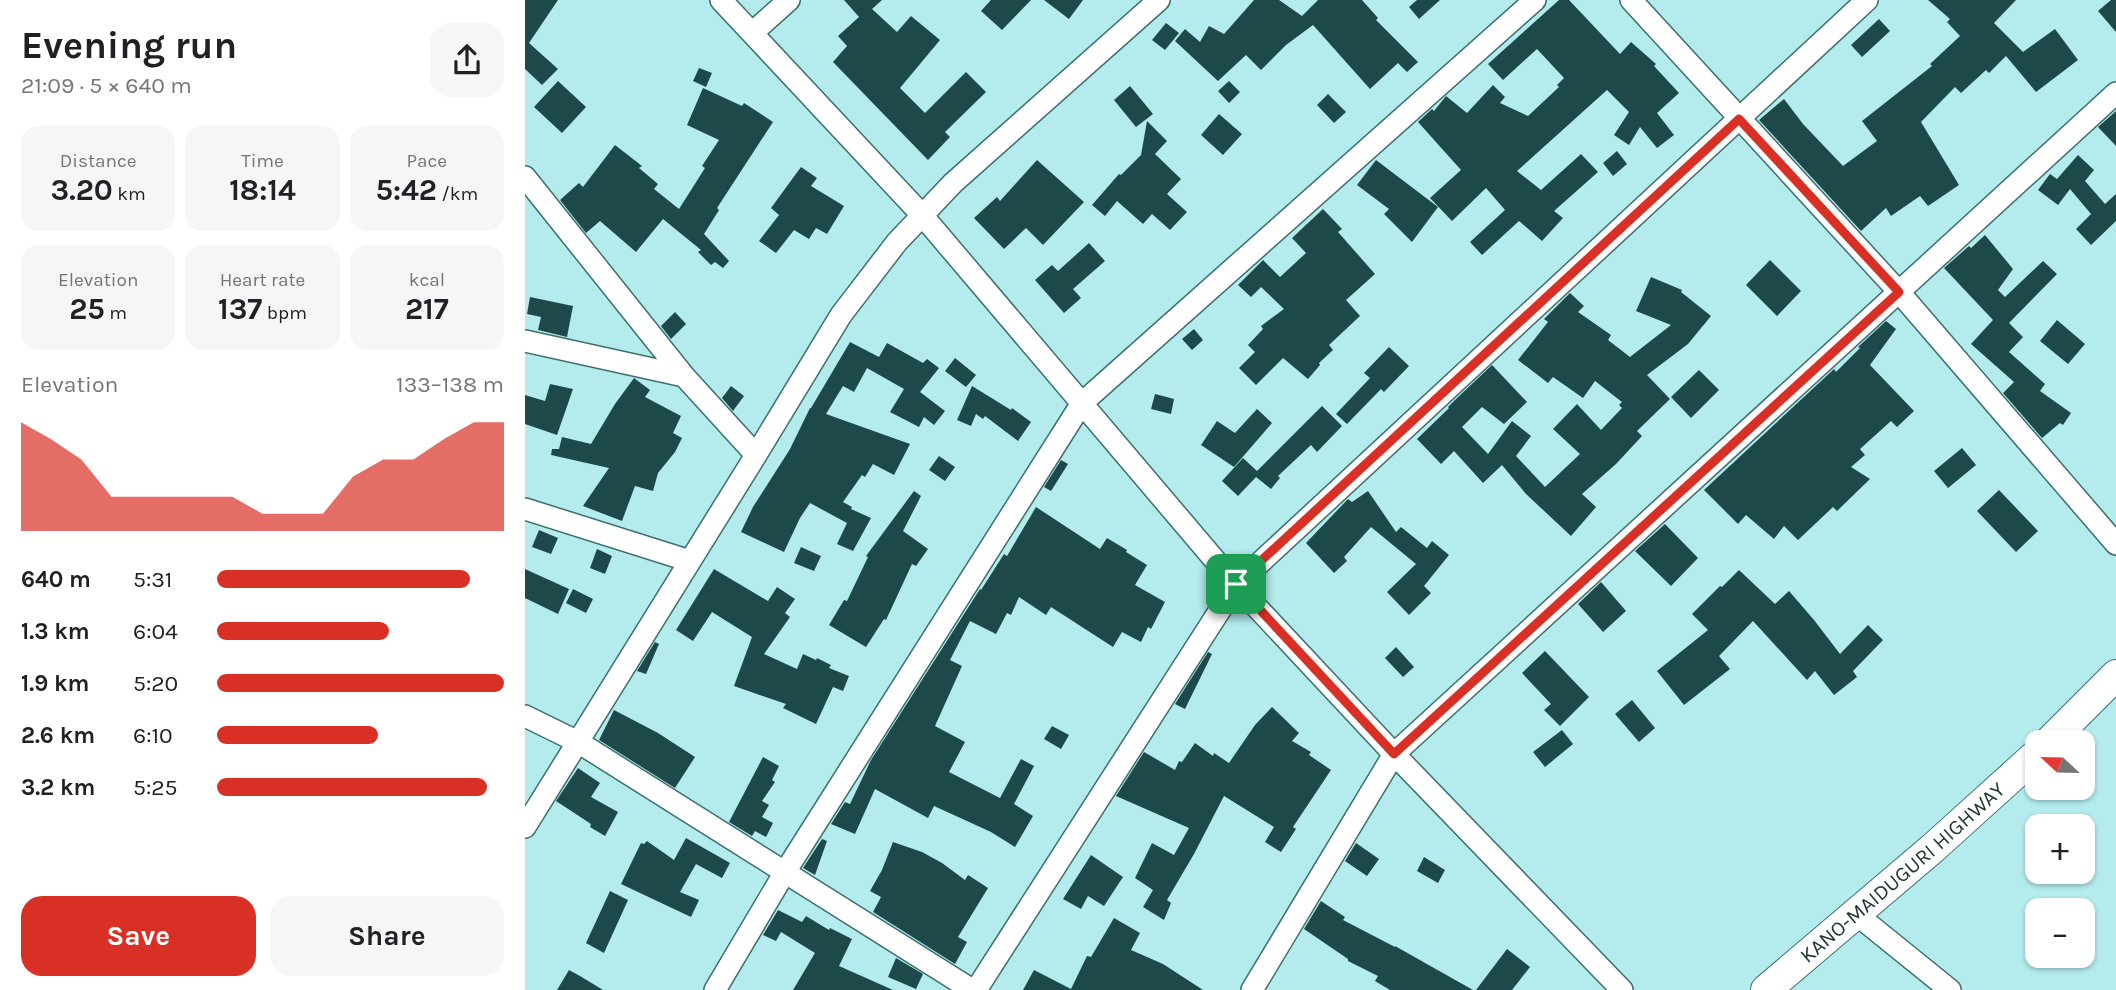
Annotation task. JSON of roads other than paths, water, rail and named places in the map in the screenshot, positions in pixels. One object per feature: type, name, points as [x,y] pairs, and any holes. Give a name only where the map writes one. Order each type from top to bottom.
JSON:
[{"type":"highway","points":[[2061,730],[2116,675]]},
{"type":"highway","name":"KANO-MAIDUGURI HIGHWAY","points":[[1766,990],[1933,848],[2025,765]]},
{"type":"street","points":[[721,0],[922,215],[1236,584],[1394,754],[1622,990]]},
{"type":"street","points":[[752,33],[789,0]]},
{"type":"street","points":[[525,827],[841,315],[897,242],[953,183],[1159,0]]},
{"type":"street","points":[[715,990],[785,872],[1082,404],[1535,0]]},
{"type":"street","points":[[1631,0],[1899,292],[2116,544]]},
{"type":"street","points":[[525,716],[578,742],[974,990],[1236,584],[1867,0]]},
{"type":"street","points":[[1252,990],[1394,754],[2116,93]]},
{"type":"street","points":[[525,177],[684,376],[756,455]]},
{"type":"street","points":[[525,341],[684,376]]},
{"type":"street","points":[[525,509],[690,561]]},
{"type":"street","points":[[1856,914],[1950,990]]}]
